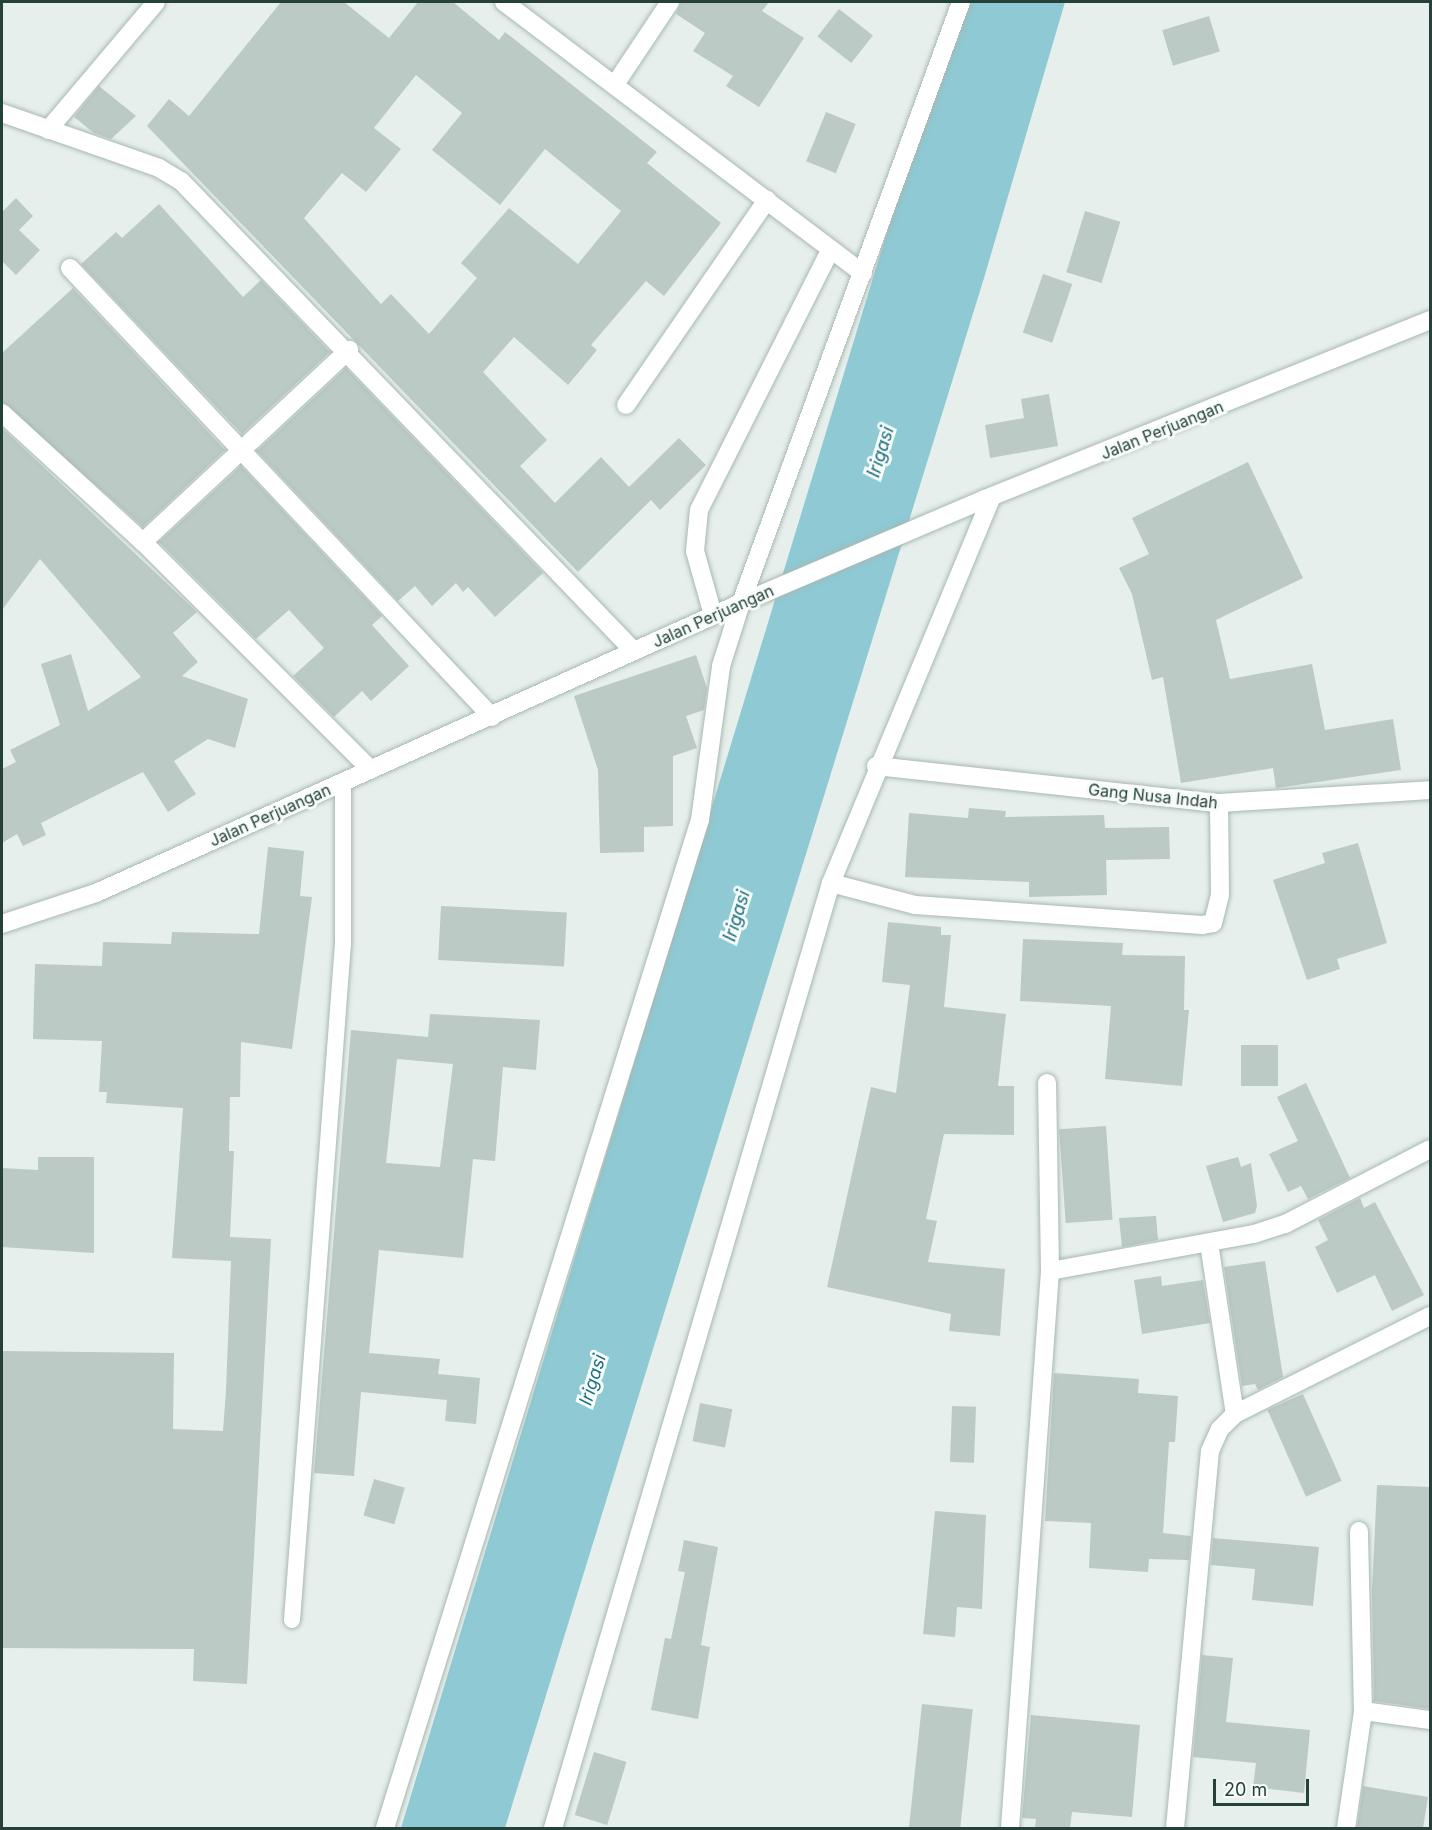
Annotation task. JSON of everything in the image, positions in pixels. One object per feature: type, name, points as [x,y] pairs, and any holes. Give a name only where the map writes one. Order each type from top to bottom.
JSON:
[{"type":"street","points":[[48,130],[156,2]]},
{"type":"street","points":[[504,2],[616,83],[863,274]]},
{"type":"street","points":[[616,83],[670,2]]},
{"type":"street","points":[[385,1828],[700,820],[722,666],[961,2]]},
{"type":"street","points":[[2,113],[159,168],[181,181],[349,351],[634,651]]},
{"type":"street","points":[[626,405],[767,200]]},
{"type":"street","points":[[713,615],[695,551],[699,510],[831,249]]},
{"type":"street","points":[[70,268],[243,448],[492,717]]},
{"type":"street","name":"Jalan Perjuangan","points":[[2,924],[96,892],[492,717],[713,615],[988,498],[1431,321]]},
{"type":"street","points":[[143,542],[349,351]]},
{"type":"street","points":[[2,413],[143,542],[370,769]]},
{"type":"street","points":[[553,1828],[831,883],[876,766],[988,498]]},
{"type":"street","name":"Gang Nusa Indah","points":[[876,766],[1219,803],[1431,790]]},
{"type":"street","points":[[831,883],[915,905],[1202,926],[1213,923],[1220,895],[1219,803]]},
{"type":"street","points":[[1010,1828],[1050,1271],[1047,1083]]},
{"type":"street","points":[[1050,1271],[1209,1244],[1285,1224],[1431,1149]]},
{"type":"street","points":[[1209,1244],[1236,1414]]},
{"type":"street","points":[[1175,1828],[1210,1451],[1220,1429],[1236,1414],[1431,1316]]},
{"type":"street","points":[[1346,1828],[1363,1711],[1359,1531]]},
{"type":"street","points":[[1363,1711],[1431,1720]]},
{"type":"lane","points":[[292,1620],[343,943],[343,782]]},
{"type":"water","name":"Irigasi","points":[[957,2],[1065,2],[984,278],[505,1828],[401,1828]]},
{"type":"building","points":[[281,2],[344,2],[389,38],[418,2],[453,2],[499,40],[505,32],[657,152],[647,163],[721,223],[664,296],[646,281],[591,345],[597,350],[568,385],[514,337],[483,372],[547,440],[520,466],[555,503],[601,457],[629,487],[679,438],[706,465],[660,510],[651,500],[578,572],[147,126],[169,99],[189,116]],"holes":[[[416,75],[462,113],[432,150],[500,205],[545,149],[621,211],[578,264],[509,208],[461,263],[477,278],[429,334],[391,294],[381,304],[304,218],[342,173],[366,192],[401,149],[374,128]]]},
{"type":"building","points":[[681,2],[769,2],[762,11],[804,38],[759,107],[726,86],[733,76],[693,51],[705,33],[676,14]]},
{"type":"building","points":[[839,9],[873,35],[851,63],[817,37]]},
{"type":"building","points":[[1209,16],[1220,51],[1173,66],[1162,30]]},
{"type":"building","points":[[99,86],[136,116],[111,139],[94,133],[74,117]]},
{"type":"building","points":[[826,112],[856,124],[836,173],[806,161]]},
{"type":"building","points":[[16,198],[33,216],[19,230],[40,250],[16,275],[2,261],[2,212]]},
{"type":"building","points":[[159,204],[243,297],[261,280],[330,352],[242,434],[81,264],[116,232],[122,238]]},
{"type":"building","points":[[1085,211],[1120,222],[1102,283],[1066,272]]},
{"type":"building","points":[[1043,274],[1072,284],[1052,343],[1023,333]]},
{"type":"building","points":[[73,288],[225,450],[143,527],[2,402],[2,353]]},
{"type":"building","points":[[346,368],[543,573],[495,617],[468,587],[463,592],[456,583],[432,606],[415,586],[398,601],[257,451]]},
{"type":"building","points":[[1049,394],[1058,446],[990,458],[985,425],[1024,418],[1021,399]]},
{"type":"building","points":[[2,428],[197,612],[173,633],[198,662],[182,676],[248,699],[235,748],[208,739],[174,761],[196,794],[168,812],[143,772],[41,823],[46,835],[23,846],[17,834],[2,843],[2,769],[16,762],[10,750],[60,725],[41,664],[71,654],[88,711],[141,677],[40,559],[2,610]]},
{"type":"building","points":[[1248,462],[1303,578],[1216,620],[1230,679],[1312,664],[1325,730],[1393,719],[1401,770],[1276,788],[1273,768],[1181,783],[1163,677],[1152,680],[1132,594],[1119,568],[1149,554],[1132,518]]},
{"type":"building","points":[[241,466],[382,616],[372,625],[409,666],[371,701],[362,691],[334,717],[293,676],[324,648],[289,610],[256,639],[159,542]]},
{"type":"building","points":[[696,655],[707,688],[704,710],[686,716],[697,748],[673,756],[673,826],[644,827],[644,852],[600,853],[598,770],[574,696]]},
{"type":"building","points":[[969,808],[1006,811],[1005,817],[1104,815],[1105,828],[1169,827],[1170,859],[1106,860],[1107,895],[1029,897],[1029,882],[905,877],[909,813],[968,818]]},
{"type":"building","points":[[1358,843],[1387,943],[1337,959],[1340,969],[1307,980],[1273,880],[1325,863],[1322,853]]},
{"type":"building","points":[[268,847],[304,851],[300,896],[312,897],[292,1049],[241,1042],[240,1097],[230,1097],[229,1151],[234,1151],[230,1237],[271,1239],[247,1684],[193,1681],[194,1649],[2,1648],[2,1351],[174,1353],[173,1429],[223,1431],[226,1391],[231,1261],[172,1258],[183,1108],[106,1103],[107,1092],[99,1092],[102,1041],[33,1039],[35,964],[102,966],[103,942],[171,944],[172,932],[259,934]]},
{"type":"building","points":[[441,906],[567,913],[564,967],[438,960]]},
{"type":"building","points":[[888,922],[941,927],[941,935],[951,935],[944,1007],[1006,1014],[998,1086],[1014,1086],[1014,1135],[944,1134],[926,1219],[937,1221],[928,1262],[1005,1269],[1000,1336],[949,1331],[951,1314],[827,1287],[871,1087],[896,1093],[910,985],[882,982]]},
{"type":"building","points":[[1023,939],[1123,943],[1122,955],[1185,956],[1184,1010],[1189,1010],[1182,1086],[1105,1079],[1111,1006],[1020,1001]]},
{"type":"building","points":[[430,1014],[540,1020],[536,1070],[503,1067],[495,1161],[473,1159],[463,1258],[379,1250],[369,1353],[440,1359],[438,1374],[480,1378],[476,1424],[445,1421],[447,1400],[361,1392],[354,1476],[314,1473],[351,1030],[428,1037]],"holes":[[[397,1059],[453,1064],[440,1167],[386,1163]]]},
{"type":"building","points":[[1241,1045],[1278,1045],[1278,1086],[1241,1086]]},
{"type":"building","points":[[1306,1083],[1350,1178],[1308,1199],[1301,1186],[1288,1192],[1269,1154],[1298,1141],[1277,1097]]},
{"type":"building","points":[[1106,1126],[1113,1220],[1066,1223],[1059,1129]]},
{"type":"building","points":[[38,1157],[94,1157],[94,1253],[2,1247],[2,1168],[38,1170]]},
{"type":"building","points":[[1238,1157],[1241,1167],[1251,1163],[1257,1206],[1255,1213],[1223,1222],[1206,1166]]},
{"type":"building","points":[[1360,1198],[1364,1208],[1375,1202],[1424,1295],[1392,1311],[1375,1275],[1337,1293],[1315,1247],[1328,1240],[1318,1220]]},
{"type":"building","points":[[1156,1216],[1158,1240],[1122,1247],[1119,1218]]},
{"type":"building","points":[[1265,1261],[1283,1377],[1258,1390],[1255,1384],[1242,1386],[1224,1267]]},
{"type":"building","points":[[1161,1276],[1162,1286],[1203,1280],[1210,1323],[1142,1334],[1134,1280]]},
{"type":"building","points":[[1054,1373],[1139,1379],[1138,1393],[1178,1396],[1175,1442],[1169,1442],[1163,1533],[1191,1536],[1189,1560],[1149,1559],[1148,1572],[1089,1568],[1091,1523],[1045,1521]]},
{"type":"building","points":[[1303,1394],[1342,1481],[1306,1497],[1267,1410]]},
{"type":"building","points":[[700,1403],[732,1409],[725,1448],[693,1441]]},
{"type":"building","points":[[952,1406],[976,1407],[974,1463],[950,1462]]},
{"type":"building","points":[[374,1479],[405,1488],[394,1524],[364,1516]]},
{"type":"building","points":[[1377,1485],[1431,1487],[1431,1709],[1374,1701],[1372,1592]]},
{"type":"building","points":[[935,1511],[986,1515],[982,1609],[957,1607],[955,1637],[923,1634]]},
{"type":"building","points":[[1213,1538],[1319,1547],[1313,1606],[1252,1600],[1255,1569],[1211,1565]]},
{"type":"building","points":[[684,1540],[718,1547],[701,1645],[710,1647],[698,1719],[651,1710],[665,1638],[671,1639],[685,1572],[678,1571]]},
{"type":"building","points":[[1202,1655],[1233,1658],[1226,1722],[1310,1730],[1304,1793],[1253,1787],[1256,1763],[1193,1757]]},
{"type":"building","points":[[922,1704],[973,1709],[960,1828],[909,1827]]},
{"type":"building","points":[[1031,1715],[1140,1725],[1132,1817],[1072,1812],[1070,1828],[1035,1828],[1036,1819],[1022,1818]]},
{"type":"building","points":[[594,1752],[627,1762],[607,1825],[575,1815]]},
{"type":"building","points":[[1363,1786],[1428,1797],[1423,1828],[1357,1828]]}]
